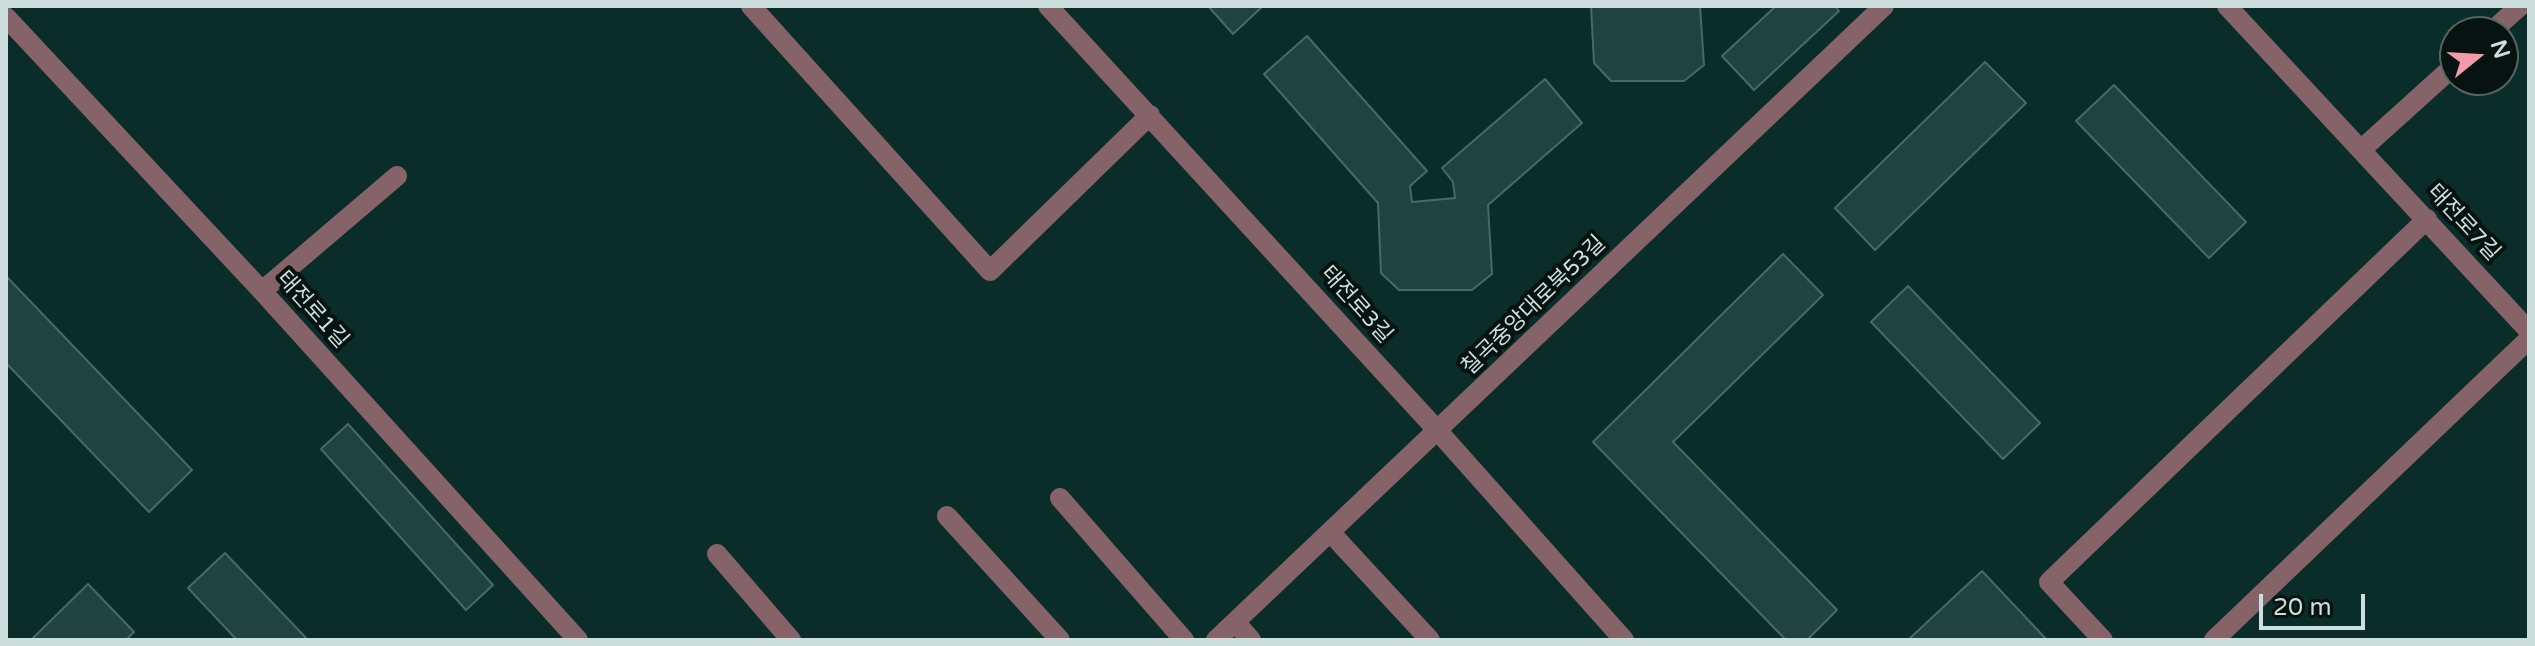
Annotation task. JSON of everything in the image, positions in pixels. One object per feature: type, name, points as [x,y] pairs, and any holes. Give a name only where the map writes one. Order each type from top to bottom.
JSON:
[{"type":"street","points":[[751,6],[990,271],[1150,115]]},
{"type":"street","name":"태전로3길","points":[[1048,6],[1437,430],[1624,640]]},
{"type":"street","name":"칠곡중앙대로북53길","points":[[1216,640],[1884,6]]},
{"type":"street","name":"태전로7길","points":[[2227,6],[2529,331]]},
{"type":"street","name":"태전로1길","points":[[6,17],[262,291],[578,640]]},
{"type":"street","points":[[2362,149],[2439,79]]},
{"type":"street","points":[[262,291],[397,176]]},
{"type":"street","points":[[2103,640],[2049,582],[2427,219]]},
{"type":"street","points":[[2214,640],[2529,339]]},
{"type":"street","points":[[1060,498],[1184,640]]},
{"type":"street","points":[[947,516],[1060,640]]},
{"type":"street","points":[[1330,532],[1430,640]]},
{"type":"street","points":[[717,554],[791,640]]},
{"type":"street","points":[[1235,622],[1251,640]]},
{"type":"building","points":[[1208,6],[1263,6],[1233,34]]},
{"type":"building","points":[[1591,6],[1700,6],[1704,65],[1684,81],[1611,81],[1594,63]]},
{"type":"building","points":[[1776,6],[1835,6],[1839,11],[1754,90],[1722,56]]},
{"type":"building","points":[[1307,36],[1427,171],[1410,186],[1412,202],[1455,198],[1453,182],[1442,168],[1545,79],[1582,123],[1488,205],[1492,274],[1472,290],[1399,290],[1381,273],[1378,203],[1264,74]]},
{"type":"building","points":[[1985,62],[2026,103],[1875,250],[1835,208]]},
{"type":"building","points":[[2114,85],[2246,222],[2209,258],[2076,121]]},
{"type":"building","points":[[1783,254],[1823,295],[1673,442],[1837,610],[1807,640],[1786,640],[1593,442]]},
{"type":"building","points":[[6,276],[192,470],[149,512],[6,363]]},
{"type":"building","points":[[1908,286],[2040,423],[2003,459],[1871,322]]},
{"type":"building","points":[[348,424],[493,585],[466,610],[321,449]]},
{"type":"building","points":[[225,553],[308,640],[237,640],[188,588]]},
{"type":"building","points":[[1982,571],[2047,640],[1908,640]]},
{"type":"building","points":[[88,584],[134,632],[126,640],[31,640]]}]
